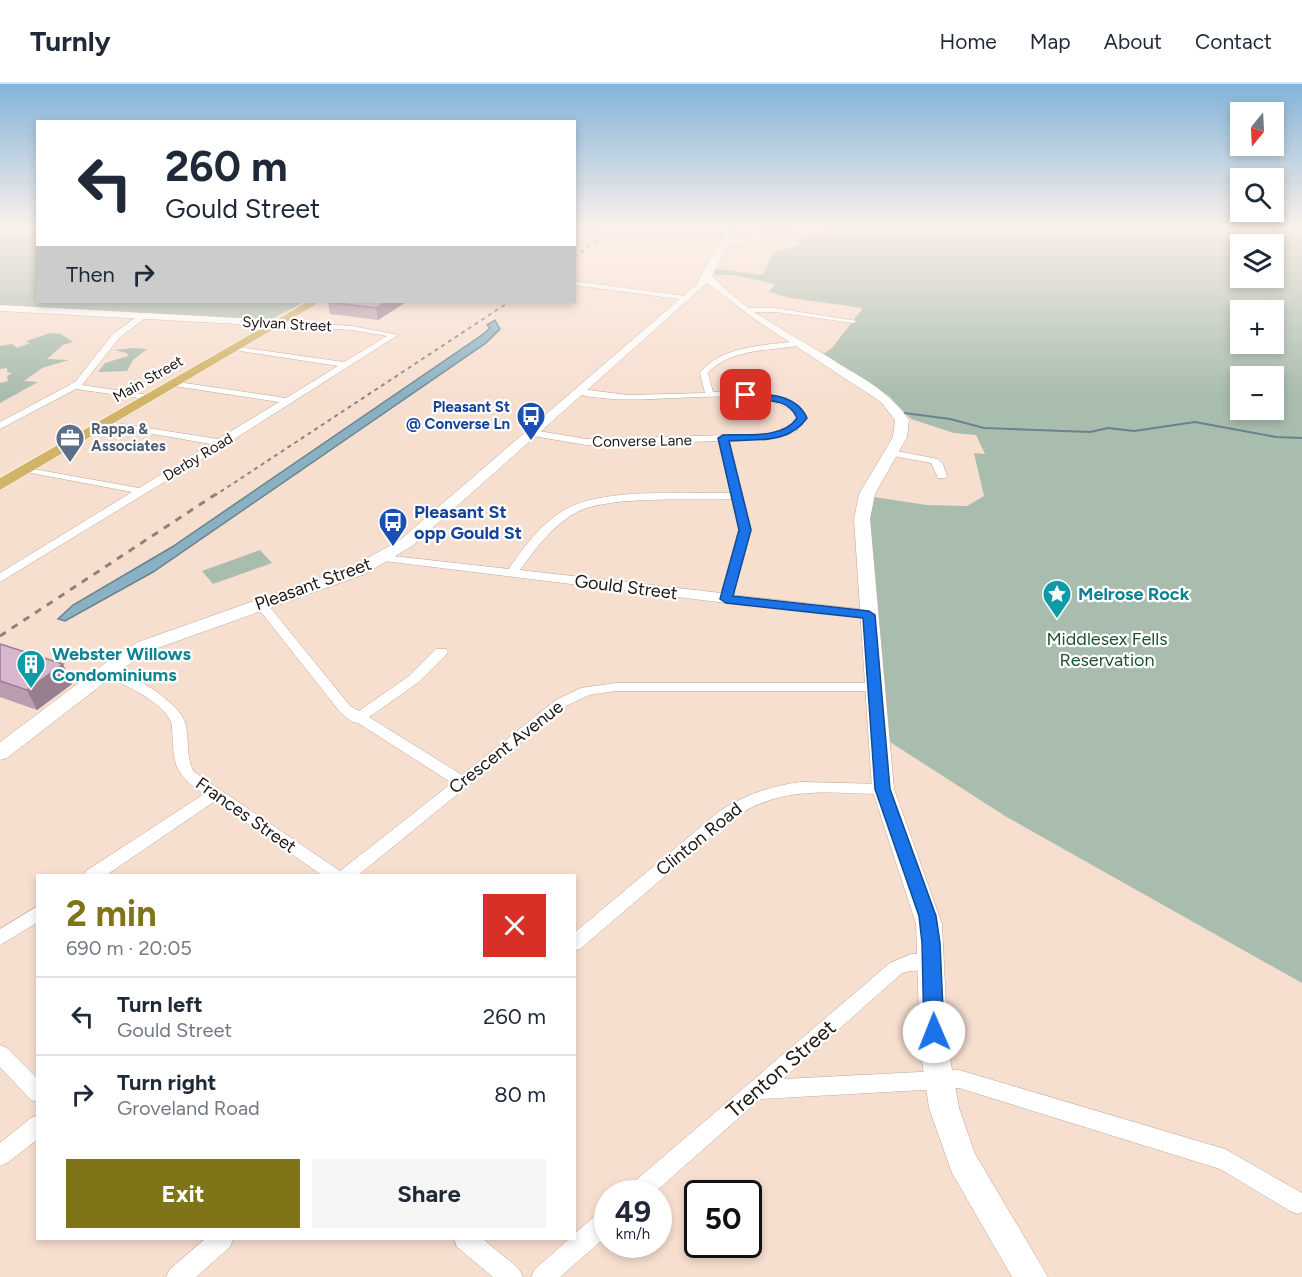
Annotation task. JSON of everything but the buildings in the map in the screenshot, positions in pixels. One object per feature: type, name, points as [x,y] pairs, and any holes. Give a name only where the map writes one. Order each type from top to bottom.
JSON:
[{"type":"main road","name":"Pleasant Street","points":[[0,753],[106,672],[157,641],[359,570],[384,558],[414,537],[700,284]]},
{"type":"main road","points":[[711,284],[872,389],[895,407],[903,428],[891,453],[870,485],[863,510],[883,789],[925,907],[932,962],[938,1078],[947,1122],[963,1162],[1031,1277]]},
{"type":"main road","points":[[686,298],[746,308]]},
{"type":"main road","name":"Main Street","points":[[0,485],[312,303]]},
{"type":"main road","name":"Sylvan Street","points":[[0,309],[141,318],[276,323]]},
{"type":"street","points":[[579,284],[686,298]]},
{"type":"street","points":[[746,308],[853,321]]},
{"type":"street","points":[[0,426],[75,386],[116,336],[141,318]]},
{"type":"street","name":"Sylvan Street","points":[[276,323],[352,328],[394,335]]},
{"type":"street","name":"Derby Road","points":[[0,578],[394,335]]},
{"type":"street","points":[[710,396],[704,373],[712,364],[728,357],[800,343]]},
{"type":"street","points":[[234,348],[348,365]]},
{"type":"street","points":[[174,383],[289,401]]},
{"type":"street","points":[[75,386],[148,398]]},
{"type":"street","name":"Converse Lane","points":[[532,433],[586,442],[723,438],[784,433],[799,425],[801,414],[791,404],[771,397],[633,398],[580,392]]},
{"type":"street","points":[[106,423],[222,443]]},
{"type":"street","points":[[723,438],[745,530],[726,599]]},
{"type":"street","points":[[891,453],[934,461],[938,464],[942,476]]},
{"type":"street","points":[[27,470],[141,492]]},
{"type":"street","points":[[512,574],[521,559],[563,516],[584,505],[602,501],[738,496]]},
{"type":"street","name":"Gould Street","points":[[384,558],[869,615]]},
{"type":"street","points":[[261,604],[330,694],[357,719],[462,782]]},
{"type":"street","points":[[357,719],[414,679],[441,652]]},
{"type":"street","name":"Frances Street","points":[[106,672],[126,679],[174,714],[178,724],[178,750],[183,768],[213,795],[332,874]]},
{"type":"street","name":"Crescent Avenue","points":[[347,874],[561,703],[594,690],[616,687],[874,687]]},
{"type":"street","name":"Clinton Road","points":[[576,942],[727,814],[750,798],[787,788],[883,789]]},
{"type":"street","points":[[95,874],[213,795]]},
{"type":"street","points":[[0,938],[36,914]]},
{"type":"street","name":"Trenton Street","points":[[653,1180],[896,968],[911,962],[932,962]]},
{"type":"street","points":[[0,1054],[36,1091]]},
{"type":"street","points":[[757,1090],[938,1078],[959,1079],[1225,1160],[1298,1203]]},
{"type":"street","points":[[0,1156],[36,1127]]},
{"type":"street","points":[[543,1277],[594,1232]]},
{"type":"street","points":[[178,1277],[221,1240]]},
{"type":"street","points":[[466,1240],[511,1277]]},
{"type":"green space","points":[[0,284],[36,284],[36,303],[302,303],[272,319],[100,312],[0,305]]},
{"type":"green space","name":"Middlesex Fells Reservation","points":[[774,284],[1230,284],[1230,288],[1284,288],[1284,284],[1302,284],[1302,983],[1005,816],[890,742],[870,515],[874,497],[927,505],[967,506],[984,496],[974,453],[985,454],[976,435],[954,433],[911,419],[889,396],[823,354],[832,348],[863,308],[791,298],[769,292]]},
{"type":"green space","points":[[50,333],[61,334],[73,342],[63,345],[47,359],[69,360],[42,368],[24,381],[38,382],[0,403],[0,383],[8,381],[7,376],[12,373],[7,372],[7,368],[0,369],[0,346],[12,344],[17,348],[30,343],[26,341]]},
{"type":"green space","points":[[147,349],[133,360],[127,371],[98,372],[105,363],[128,356],[127,353],[114,350]]},
{"type":"green space","points":[[260,550],[272,563],[213,584],[202,571]]},
{"type":"water","points":[[495,320],[500,329],[486,343],[153,572],[65,621],[58,619],[73,605],[172,547],[482,335],[490,328],[487,325]]},
{"type":"waterway","points":[[904,413],[950,419],[984,428],[1090,432],[1108,428],[1134,431],[1195,422],[1276,437],[1302,438]]},
{"type":"railway","points":[[214,496],[507,303]]},
{"type":"railway","points":[[0,636],[216,494]]},
{"type":"place","name":"Pleasant St @ Converse Ln","points":[[531,442]]},
{"type":"place","name":"Rappa & Associates","points":[[70,464]]},
{"type":"place","name":"Pleasant St opp Gould St","points":[[393,548]]},
{"type":"place","name":"Melrose Rock","points":[[1057,620]]},
{"type":"place","name":"Webster Willows Condominiums","points":[[31,690]]},
{"type":"route","points":[[746,395],[780,399],[794,406],[802,418],[801,423],[795,429],[780,435],[723,438],[745,530],[726,599],[869,615],[877,738],[883,789],[887,808],[919,890],[929,924],[934,1032]]}]
